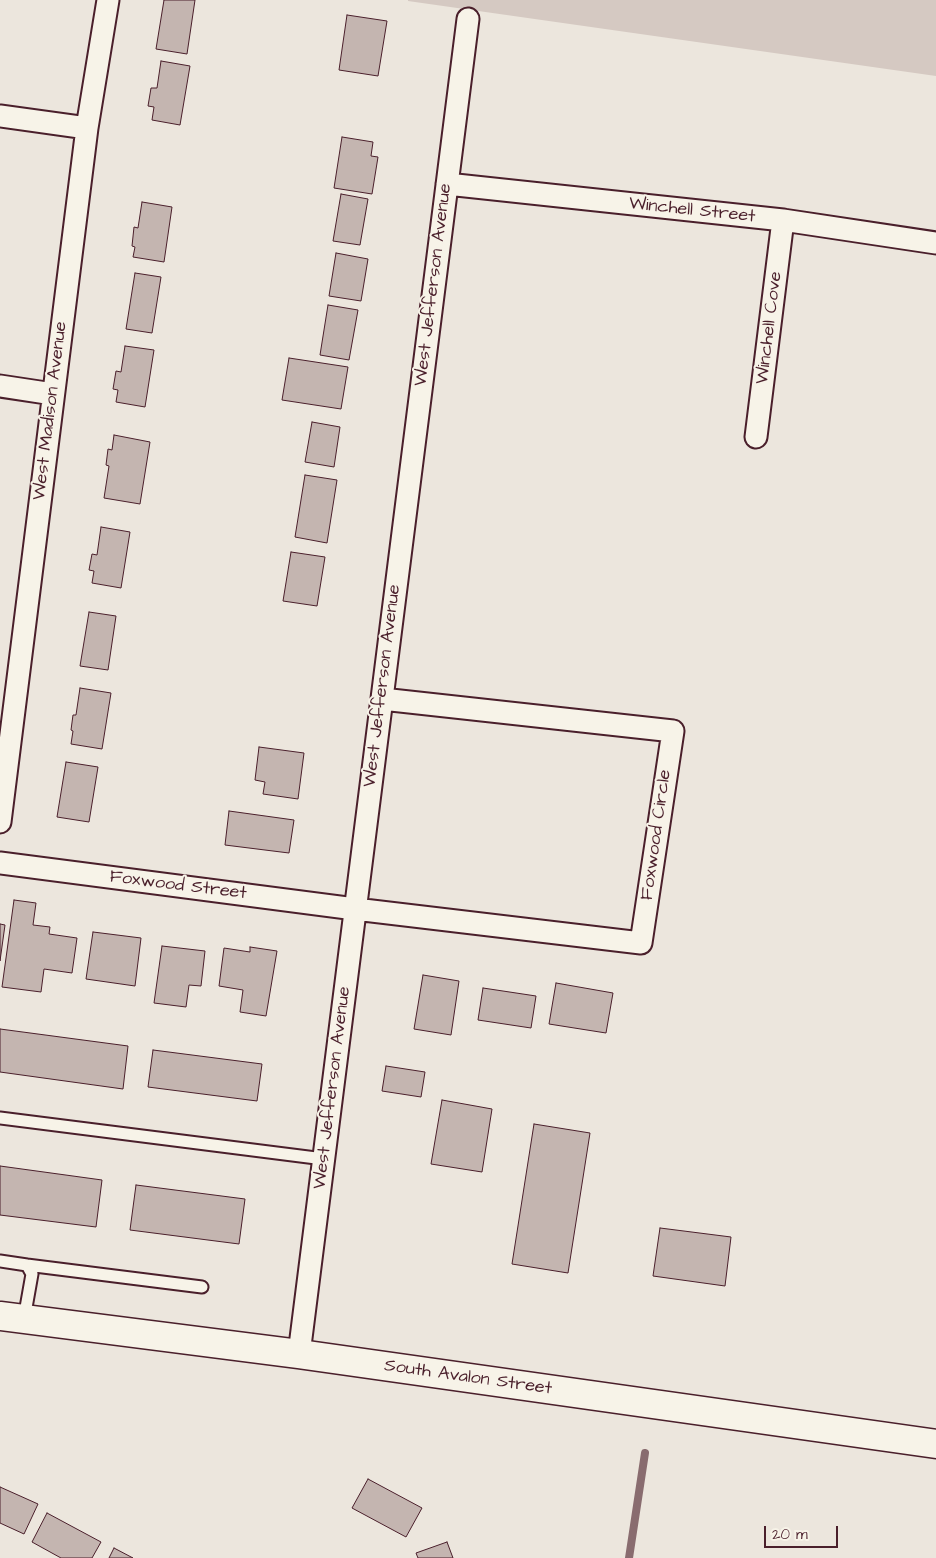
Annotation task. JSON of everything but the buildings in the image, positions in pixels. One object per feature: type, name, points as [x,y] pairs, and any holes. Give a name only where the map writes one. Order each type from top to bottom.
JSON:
[{"type":"street","name":"West Madison Avenue","points":[[0,822],[87,128],[108,0]]},
{"type":"street","name":"West Jefferson Avenue","points":[[299,1354],[468,19]]},
{"type":"street","points":[[0,116],[87,128]]},
{"type":"street","name":"Winchell Street","points":[[447,184],[783,220],[936,243]]},
{"type":"street","name":"Winchell Cove","points":[[756,437],[783,220]]},
{"type":"street","points":[[0,386],[53,394]]},
{"type":"street","name":"Foxwood Circle","points":[[355,909],[641,943],[673,731],[382,699]]},
{"type":"street","name":"Foxwood Street","points":[[0,863],[355,909]]},
{"type":"street","name":"South Avalon Street","points":[[12,1318],[299,1354],[936,1444]]},
{"type":"lane","points":[[0,1118],[324,1159]]},
{"type":"lane","points":[[0,1261],[202,1287]]},
{"type":"lane","points":[[12,1318],[32,1274],[27,1265]]},
{"type":"shaded area","points":[[936,0],[936,76],[408,1]]},
{"type":"waterway","points":[[629,1558],[645,1453]]}]
